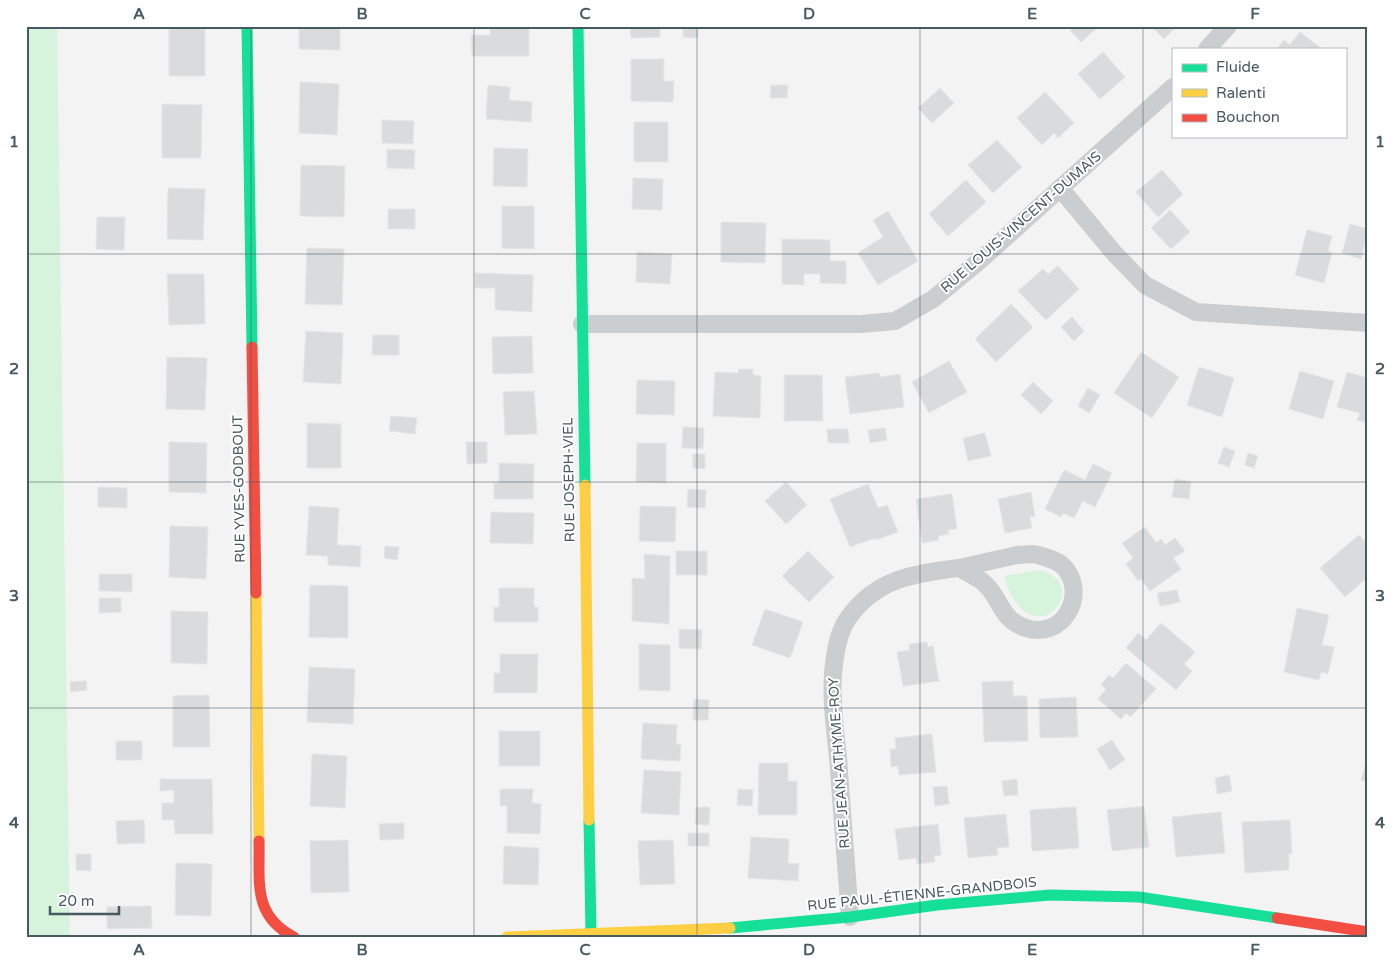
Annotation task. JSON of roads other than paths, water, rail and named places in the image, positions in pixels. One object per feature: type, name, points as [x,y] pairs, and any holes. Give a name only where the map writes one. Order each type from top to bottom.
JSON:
[{"type":"street","name":"RUE YVES-GODBOUT","points":[[247,26],[260,889],[264,910],[277,928],[294,937]]},
{"type":"street","name":"RUE JOSEPH-VIEL","points":[[578,26],[591,934]]},
{"type":"street","points":[[1208,48],[1228,26]]},
{"type":"street","name":"RUE LOUIS-VINCENT-DUMAIS","points":[[582,324],[861,324],[895,321],[933,299],[978,262],[1172,87]]},
{"type":"street","points":[[1060,188],[1114,253],[1145,285],[1196,312],[1368,323]]},
{"type":"street","name":"RUE JEAN-ATHYME-ROY","points":[[850,917],[834,711],[834,666],[838,639],[848,618],[868,597],[893,580],[923,572],[959,568],[1017,555],[1034,554],[1051,559],[1065,568],[1072,584],[1073,602],[1067,616],[1053,628],[1039,632],[1025,628],[1012,621],[1004,613],[988,586],[959,568]]},
{"type":"street","name":"RUE PAUL-ÉTIENNE-GRANDBOIS","points":[[507,937],[719,929],[850,917],[937,905],[1050,895],[1139,897],[1368,932]]}]
